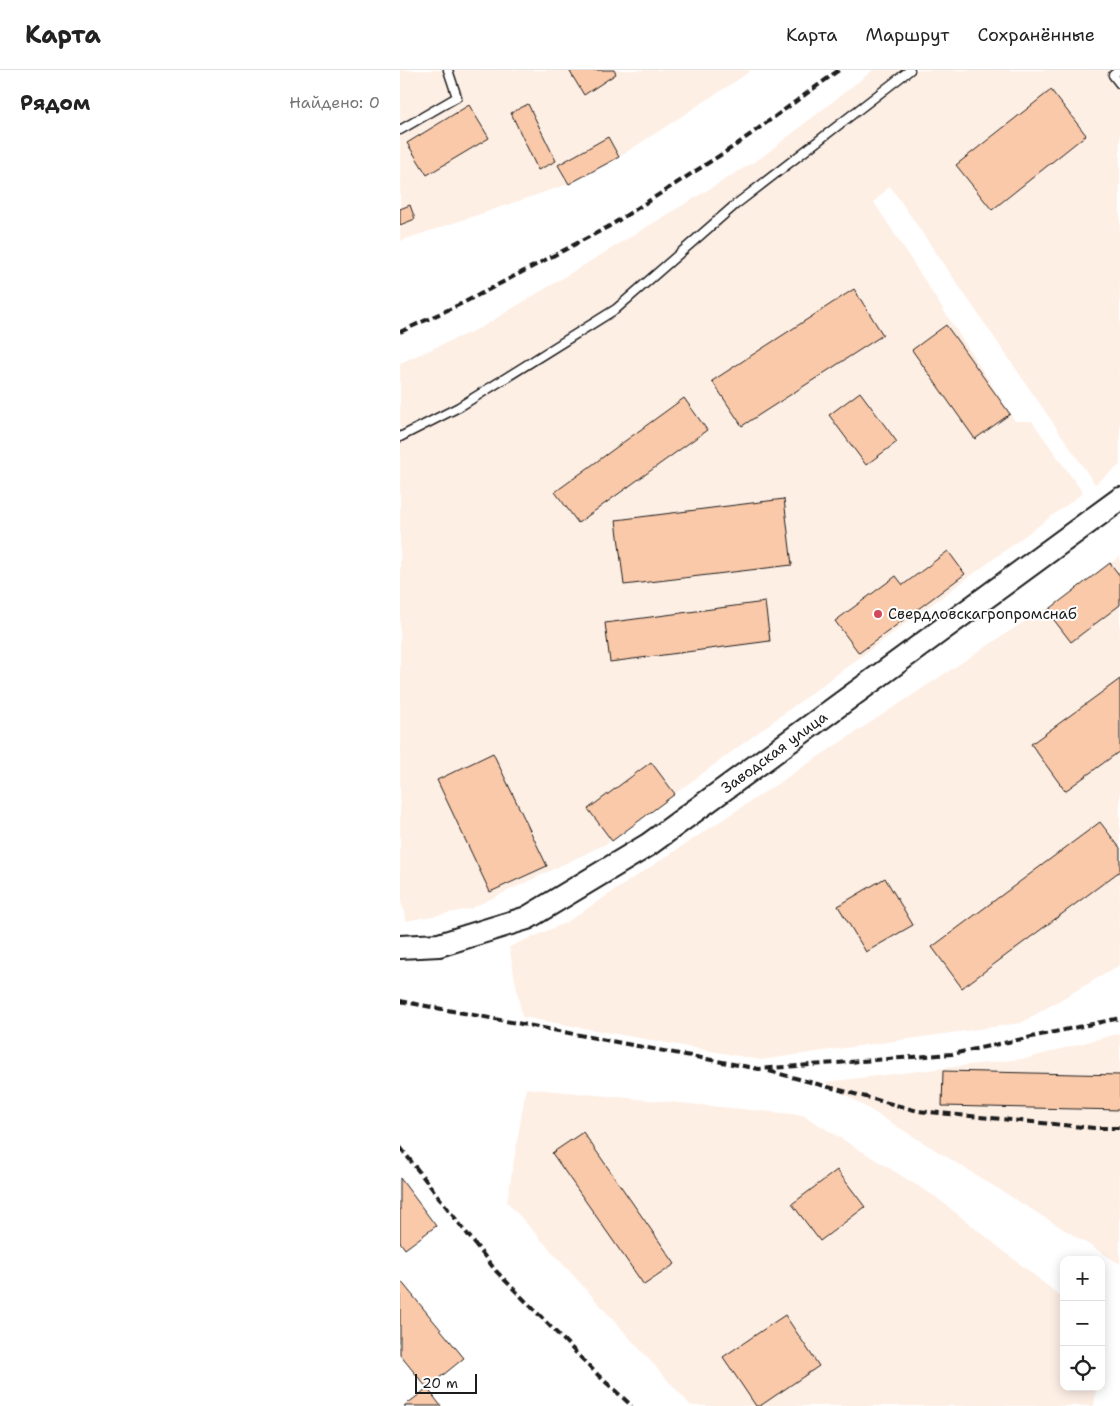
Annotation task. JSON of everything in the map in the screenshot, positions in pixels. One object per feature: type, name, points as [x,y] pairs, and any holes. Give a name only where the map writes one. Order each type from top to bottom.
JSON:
[{"type":"street","name":"Заводская улица","points":[[400,947],[438,945],[526,918],[648,845],[1120,499]]},
{"type":"lane","points":[[400,130],[457,97],[448,70]]},
{"type":"lane","points":[[400,437],[459,407],[616,309],[735,205],[910,70]]},
{"type":"lane","points":[[1119,70],[1113,75],[1120,84]]},
{"type":"shaded area","points":[[400,70],[751,70],[619,157],[569,184],[400,241]]},
{"type":"shaded area","points":[[873,70],[1120,70],[1120,465],[1095,484],[890,186],[874,202],[1015,421],[1032,421],[1083,493],[608,843],[470,909],[406,921],[400,897],[400,363],[482,327],[762,157]]},
{"type":"shaded area","points":[[1120,556],[1120,965],[1021,1023],[761,1060],[522,1017],[509,947],[565,923],[1045,608],[1048,611]]},
{"type":"shaded area","points":[[1120,1033],[1120,1264],[825,1082],[1028,1058]]},
{"type":"shaded area","points":[[526,1088],[803,1115],[936,1197],[1060,1296],[1060,1391],[1096,1391],[1094,1406],[691,1406],[507,1202]]},
{"type":"building","points":[[573,70],[614,70],[616,74],[584,95],[570,72]]},
{"type":"building","points":[[1051,90],[1086,135],[992,210],[956,165]]},
{"type":"building","points":[[528,104],[556,161],[538,170],[511,113]]},
{"type":"building","points":[[469,105],[489,138],[427,175],[407,143]]},
{"type":"building","points":[[608,137],[619,157],[569,184],[558,165]]},
{"type":"building","points":[[410,205],[415,219],[400,225],[400,209]]},
{"type":"building","points":[[854,289],[883,335],[742,426],[712,381]]},
{"type":"building","points":[[946,325],[1010,414],[975,439],[912,350]]},
{"type":"building","points":[[860,392],[897,442],[866,465],[829,415]]},
{"type":"building","points":[[684,398],[707,430],[578,523],[555,492]]},
{"type":"building","points":[[784,499],[792,565],[624,585],[616,520]]},
{"type":"building","points":[[948,551],[965,574],[859,653],[835,621],[896,576],[903,585]]},
{"type":"building","points":[[1110,563],[1120,576],[1120,605],[1071,642],[1047,611]]},
{"type":"building","points":[[765,602],[770,641],[610,662],[605,623]]},
{"type":"building","points":[[1120,679],[1120,751],[1065,791],[1031,744]]},
{"type":"building","points":[[493,753],[547,866],[490,892],[437,780]]},
{"type":"building","points":[[651,762],[675,794],[612,841],[588,809]]},
{"type":"building","points":[[1100,822],[1120,848],[1120,871],[962,988],[932,947]]},
{"type":"building","points":[[885,878],[913,925],[866,952],[838,906]]},
{"type":"building","points":[[943,1071],[1120,1075],[1120,1110],[942,1106]]},
{"type":"building","points":[[583,1132],[675,1264],[644,1285],[552,1153]]},
{"type":"building","points":[[837,1170],[865,1207],[820,1241],[792,1204]]},
{"type":"building","points":[[400,1178],[436,1226],[405,1249],[400,1242]]},
{"type":"building","points":[[400,1280],[464,1358],[427,1388],[400,1355]]},
{"type":"building","points":[[785,1315],[819,1366],[760,1406],[756,1406],[723,1357]]},
{"type":"building","points":[[427,1388],[441,1406],[404,1406],[420,1394]]},
{"type":"railway","points":[[400,332],[465,302],[608,227],[733,147],[839,70]]},
{"type":"railway","points":[[400,1001],[759,1069],[952,1054],[1120,1018]]},
{"type":"railway","points":[[769,1071],[918,1111],[1094,1128],[1120,1128]]},
{"type":"railway","points":[[400,1147],[496,1271],[598,1375],[632,1406]]},
{"type":"place","name":"Свердловскагропромснаб","points":[[878,614]]}]
